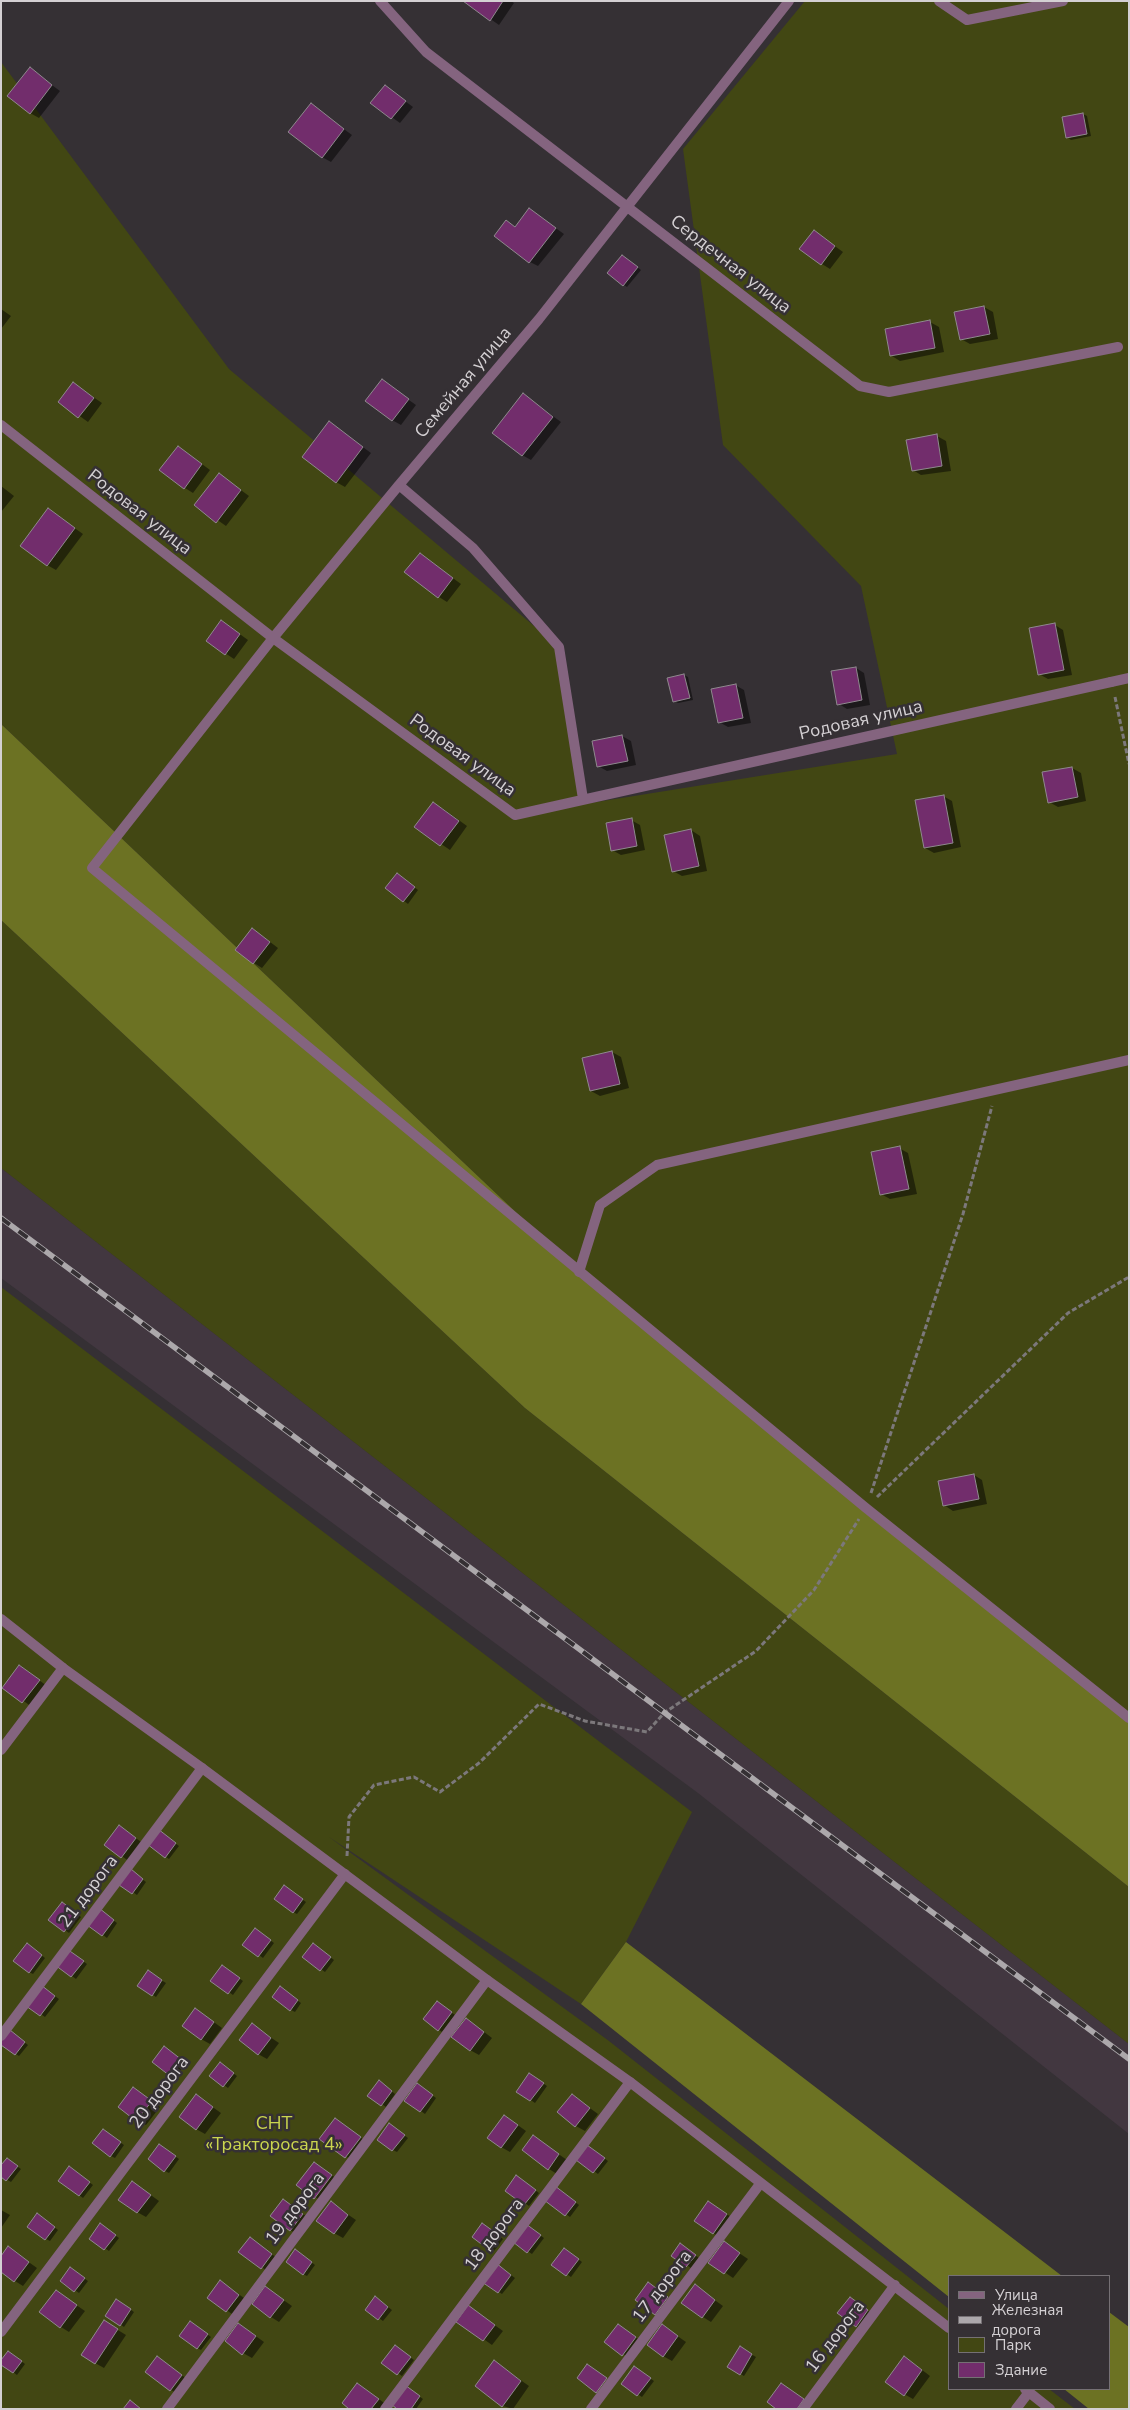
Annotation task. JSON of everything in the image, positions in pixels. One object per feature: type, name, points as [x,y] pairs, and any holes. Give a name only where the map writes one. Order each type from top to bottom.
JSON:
[{"type":"street","name":"Сердечная улица","points":[[380,1],[426,52],[860,386],[889,392],[1118,347]]},
{"type":"street","name":"Семейная улица","points":[[579,1272],[92,868],[273,638],[539,319],[789,1]]},
{"type":"street","points":[[939,1],[967,20],[1063,1]]},
{"type":"street","name":"Родовая улица","points":[[1,425],[273,638],[515,815],[1129,678]]},
{"type":"street","points":[[399,485],[472,548],[559,647],[583,799]]},
{"type":"street","points":[[1129,1060],[657,1165],[600,1204],[579,1272],[866,1508],[1129,1718]]},
{"type":"street","points":[[1,1619],[63,1668],[202,1768],[487,1980],[630,2082],[948,2327]]},
{"type":"street","points":[[1,1750],[63,1668]]},
{"type":"street","name":"21 дорога","points":[[1,2036],[202,1768]]},
{"type":"street","name":"20 дорога","points":[[1,2332],[345,1874]]},
{"type":"street","name":"19 дорога","points":[[167,2409],[487,1980]]},
{"type":"street","name":"18 дорога","points":[[386,2409],[630,2082]]},
{"type":"street","name":"17 дорога","points":[[592,2409],[760,2184]]},
{"type":"street","name":"16 дорога","points":[[803,2409],[895,2285]]},
{"type":"street","points":[[1016,2409],[1027,2390],[1050,2409]]},
{"type":"path","points":[[1111,682],[1129,764]]},
{"type":"path","points":[[866,1508],[963,1214],[996,1090]]},
{"type":"path","points":[[345,1874],[349,1817],[374,1785],[414,1777],[440,1792],[479,1763],[539,1704],[585,1721],[646,1732],[664,1713],[756,1651],[814,1590],[866,1508],[1068,1313],[1129,1277]]},
{"type":"shaded area","points":[[1,1168],[1129,2044],[1129,2134],[698,1793],[1,1278]]},
{"type":"green space","points":[[805,1],[1129,1],[1129,1722],[579,1272],[1,724],[1,62],[229,369],[559,647],[584,804],[897,754],[861,586],[723,445],[683,149]]},
{"type":"green space","points":[[1,724],[579,1272],[1129,1722],[1129,1887],[525,1408],[1,920]]},
{"type":"green space","points":[[1,920],[525,1408],[1129,1887],[1129,2044],[1,1168]]},
{"type":"green space","name":"СНТ «Тракторосад 4»","points":[[1,1287],[692,1812],[626,1942],[581,2004],[329,1837],[609,2041],[948,2308],[948,2390],[1050,2390],[1075,2409],[1,2409]]},
{"type":"green space","points":[[626,1942],[1061,2275],[948,2275],[948,2296],[581,2004]]},
{"type":"green space","points":[[1110,2313],[1129,2327],[1129,2409],[1089,2409],[1065,2390],[1110,2390]]},
{"type":"building","points":[[463,1],[503,1],[490,21]]},
{"type":"building","points":[[30,67],[52,85],[30,114],[7,96]]},
{"type":"building","points":[[385,85],[406,101],[391,119],[370,103]]},
{"type":"building","points":[[311,103],[344,129],[322,158],[288,132]]},
{"type":"building","points":[[1083,113],[1087,134],[1066,138],[1062,117]]},
{"type":"building","points":[[529,208],[556,228],[529,263],[494,236],[506,220],[515,227]]},
{"type":"building","points":[[814,230],[835,246],[821,265],[799,249]]},
{"type":"building","points":[[622,255],[638,267],[623,286],[607,273]]},
{"type":"building","points":[[984,306],[990,334],[960,340],[954,312]]},
{"type":"building","points":[[930,320],[935,348],[890,356],[885,329]]},
{"type":"building","points":[[382,379],[409,399],[392,421],[365,401]]},
{"type":"building","points":[[73,382],[94,398],[78,418],[58,402]]},
{"type":"building","points":[[523,393],[553,417],[522,456],[492,433]]},
{"type":"building","points":[[329,421],[363,447],[336,483],[302,457]]},
{"type":"building","points":[[937,434],[942,466],[912,471],[906,440]]},
{"type":"building","points":[[178,446],[202,464],[184,489],[159,470]]},
{"type":"building","points":[[219,473],[241,490],[216,523],[194,505]]},
{"type":"building","points":[[48,508],[75,528],[47,566],[20,546]]},
{"type":"building","points":[[420,553],[453,578],[438,598],[404,572]]},
{"type":"building","points":[[221,620],[240,634],[225,655],[206,641]]},
{"type":"building","points":[[1055,623],[1064,670],[1038,675],[1029,628]]},
{"type":"building","points":[[856,667],[862,700],[837,705],[831,671]]},
{"type":"building","points":[[684,674],[690,698],[673,702],[667,678]]},
{"type":"building","points":[[736,684],[743,718],[718,723],[711,689]]},
{"type":"building","points":[[622,735],[628,761],[597,767],[592,741]]},
{"type":"building","points":[[1072,767],[1078,797],[1048,803],[1042,772]]},
{"type":"building","points":[[944,795],[953,843],[924,848],[915,800]]},
{"type":"building","points":[[433,802],[459,821],[440,846],[414,827]]},
{"type":"building","points":[[632,818],[637,846],[611,851],[606,823]]},
{"type":"building","points":[[691,829],[699,866],[672,872],[664,835]]},
{"type":"building","points":[[397,873],[415,887],[403,902],[385,888]]},
{"type":"building","points":[[252,928],[270,942],[253,964],[235,950]]},
{"type":"building","points":[[612,1051],[620,1084],[590,1091],[582,1058]]},
{"type":"building","points":[[900,1146],[909,1189],[880,1195],[871,1152]]},
{"type":"building","points":[[974,1474],[979,1499],[943,1506],[938,1481]]},
{"type":"building","points":[[19,1665],[40,1680],[22,1703],[2,1688]]},
{"type":"building","points":[[119,1825],[136,1838],[121,1858],[104,1845]]},
{"type":"building","points":[[158,1829],[176,1843],[165,1858],[147,1844]]},
{"type":"building","points":[[131,1869],[143,1879],[132,1894],[119,1885]]},
{"type":"building","points":[[284,1885],[303,1899],[293,1913],[274,1899]]},
{"type":"building","points":[[62,1902],[78,1914],[64,1932],[48,1920]]},
{"type":"building","points":[[99,1908],[114,1920],[102,1936],[87,1925]]},
{"type":"building","points":[[255,1928],[271,1940],[258,1957],[242,1945]]},
{"type":"building","points":[[27,1943],[42,1955],[29,1973],[13,1961]]},
{"type":"building","points":[[313,1943],[331,1957],[320,1971],[302,1957]]},
{"type":"building","points":[[67,1949],[84,1961],[71,1977],[55,1965]]},
{"type":"building","points":[[222,1965],[240,1978],[228,1994],[210,1981]]},
{"type":"building","points":[[148,1970],[162,1980],[152,1996],[137,1986]]},
{"type":"building","points":[[41,1985],[55,1996],[40,2016],[26,2006]]},
{"type":"building","points":[[280,1986],[298,2000],[290,2011],[272,1997]]},
{"type":"building","points":[[437,2001],[452,2012],[438,2031],[423,2019]]},
{"type":"building","points":[[195,2008],[214,2022],[201,2040],[182,2026]]},
{"type":"building","points":[[466,2018],[484,2032],[470,2051],[451,2037]]},
{"type":"building","points":[[252,2023],[271,2038],[258,2055],[239,2040]]},
{"type":"building","points":[[10,2030],[25,2042],[15,2055],[1,2045],[1,2041]]},
{"type":"building","points":[[164,2046],[182,2060],[170,2076],[152,2062]]},
{"type":"building","points":[[220,2062],[234,2073],[223,2087],[209,2076]]},
{"type":"building","points":[[529,2073],[544,2083],[530,2101],[516,2092]]},
{"type":"building","points":[[379,2080],[392,2091],[381,2106],[367,2096]]},
{"type":"building","points":[[417,2083],[433,2095],[420,2112],[404,2101]]},
{"type":"building","points":[[133,2087],[152,2101],[136,2121],[118,2107]]},
{"type":"building","points":[[196,2094],[213,2107],[196,2130],[179,2117]]},
{"type":"building","points":[[572,2094],[590,2108],[575,2127],[557,2112]]},
{"type":"building","points":[[504,2115],[518,2125],[501,2148],[487,2138]]},
{"type":"building","points":[[335,2118],[361,2137],[345,2158],[319,2139]]},
{"type":"building","points":[[389,2123],[405,2135],[392,2151],[377,2140]]},
{"type":"building","points":[[103,2129],[121,2142],[110,2157],[92,2143]]},
{"type":"building","points":[[533,2135],[559,2154],[548,2170],[522,2150]]},
{"type":"building","points":[[159,2144],[176,2156],[164,2172],[148,2159]]},
{"type":"building","points":[[587,2145],[605,2158],[593,2173],[576,2160]]},
{"type":"building","points":[[7,2158],[18,2166],[6,2181],[1,2177],[1,2165]]},
{"type":"building","points":[[314,2162],[332,2175],[314,2199],[296,2185]]},
{"type":"building","points":[[69,2166],[90,2182],[79,2196],[58,2181]]},
{"type":"building","points":[[516,2175],[536,2190],[524,2205],[505,2191]]},
{"type":"building","points":[[132,2181],[151,2195],[137,2213],[118,2200]]},
{"type":"building","points":[[555,2186],[576,2202],[565,2216],[544,2200]]},
{"type":"building","points":[[283,2199],[303,2214],[290,2231],[270,2216]]},
{"type":"building","points":[[331,2201],[348,2215],[334,2234],[316,2221]]},
{"type":"building","points":[[708,2201],[727,2214],[713,2234],[694,2221]]},
{"type":"building","points":[[37,2213],[55,2227],[45,2240],[27,2227]]},
{"type":"building","points":[[100,2223],[116,2235],[104,2250],[89,2239]]},
{"type":"building","points":[[482,2223],[500,2236],[489,2250],[472,2237]]},
{"type":"building","points":[[526,2224],[541,2235],[527,2253],[513,2242]]},
{"type":"building","points":[[250,2237],[272,2254],[261,2269],[238,2252]]},
{"type":"building","points":[[724,2241],[740,2253],[724,2274],[708,2263]]},
{"type":"building","points":[[680,2243],[696,2255],[686,2267],[671,2256]]},
{"type":"building","points":[[8,2246],[29,2262],[14,2282],[1,2272],[1,2256]]},
{"type":"building","points":[[564,2248],[579,2259],[566,2276],[551,2265]]},
{"type":"building","points":[[295,2249],[312,2262],[303,2275],[286,2262]]},
{"type":"building","points":[[496,2263],[511,2275],[498,2293],[482,2282]]},
{"type":"building","points":[[70,2267],[85,2278],[74,2292],[60,2281]]},
{"type":"building","points":[[220,2280],[239,2295],[226,2312],[207,2298]]},
{"type":"building","points":[[648,2282],[668,2297],[655,2315],[635,2300]]},
{"type":"building","points":[[695,2284],[715,2300],[702,2318],[681,2303]]},
{"type":"building","points":[[265,2286],[284,2300],[270,2318],[252,2304]]},
{"type":"building","points":[[56,2290],[77,2305],[60,2328],[39,2312]]},
{"type":"building","points":[[375,2296],[388,2307],[378,2320],[365,2310]]},
{"type":"building","points":[[850,2297],[868,2310],[856,2327],[837,2313]]},
{"type":"building","points":[[116,2299],[131,2309],[120,2326],[105,2316]]},
{"type":"building","points":[[468,2305],[495,2325],[483,2341],[456,2322]]},
{"type":"building","points":[[104,2320],[118,2329],[95,2364],[81,2355]]},
{"type":"building","points":[[190,2321],[208,2334],[197,2349],[179,2336]]},
{"type":"building","points":[[238,2323],[256,2336],[242,2355],[225,2341]]},
{"type":"building","points":[[618,2324],[636,2337],[622,2356],[604,2342]]},
{"type":"building","points":[[662,2324],[678,2336],[663,2357],[647,2345]]},
{"type":"building","points":[[395,2345],[411,2357],[397,2375],[381,2363]]},
{"type":"building","points":[[740,2346],[752,2354],[740,2375],[727,2367]]},
{"type":"building","points":[[8,2351],[22,2361],[13,2373],[1,2365],[1,2360]]},
{"type":"building","points":[[157,2356],[182,2375],[170,2391],[145,2372]]},
{"type":"building","points":[[904,2356],[922,2370],[904,2396],[885,2382]]},
{"type":"building","points":[[494,2360],[521,2381],[502,2407],[475,2386]]},
{"type":"building","points":[[587,2364],[607,2378],[596,2393],[577,2378]]},
{"type":"building","points":[[634,2366],[651,2378],[637,2396],[621,2384]]},
{"type":"building","points":[[357,2383],[379,2399],[371,2409],[349,2409],[342,2403]]},
{"type":"building","points":[[781,2383],[804,2399],[797,2409],[776,2409],[767,2402]]},
{"type":"building","points":[[405,2385],[420,2396],[411,2409],[397,2409],[391,2404]]},
{"type":"building","points":[[130,2400],[141,2409],[123,2409]]},
{"type":"railway","points":[[1,1218],[1129,2059]]}]
